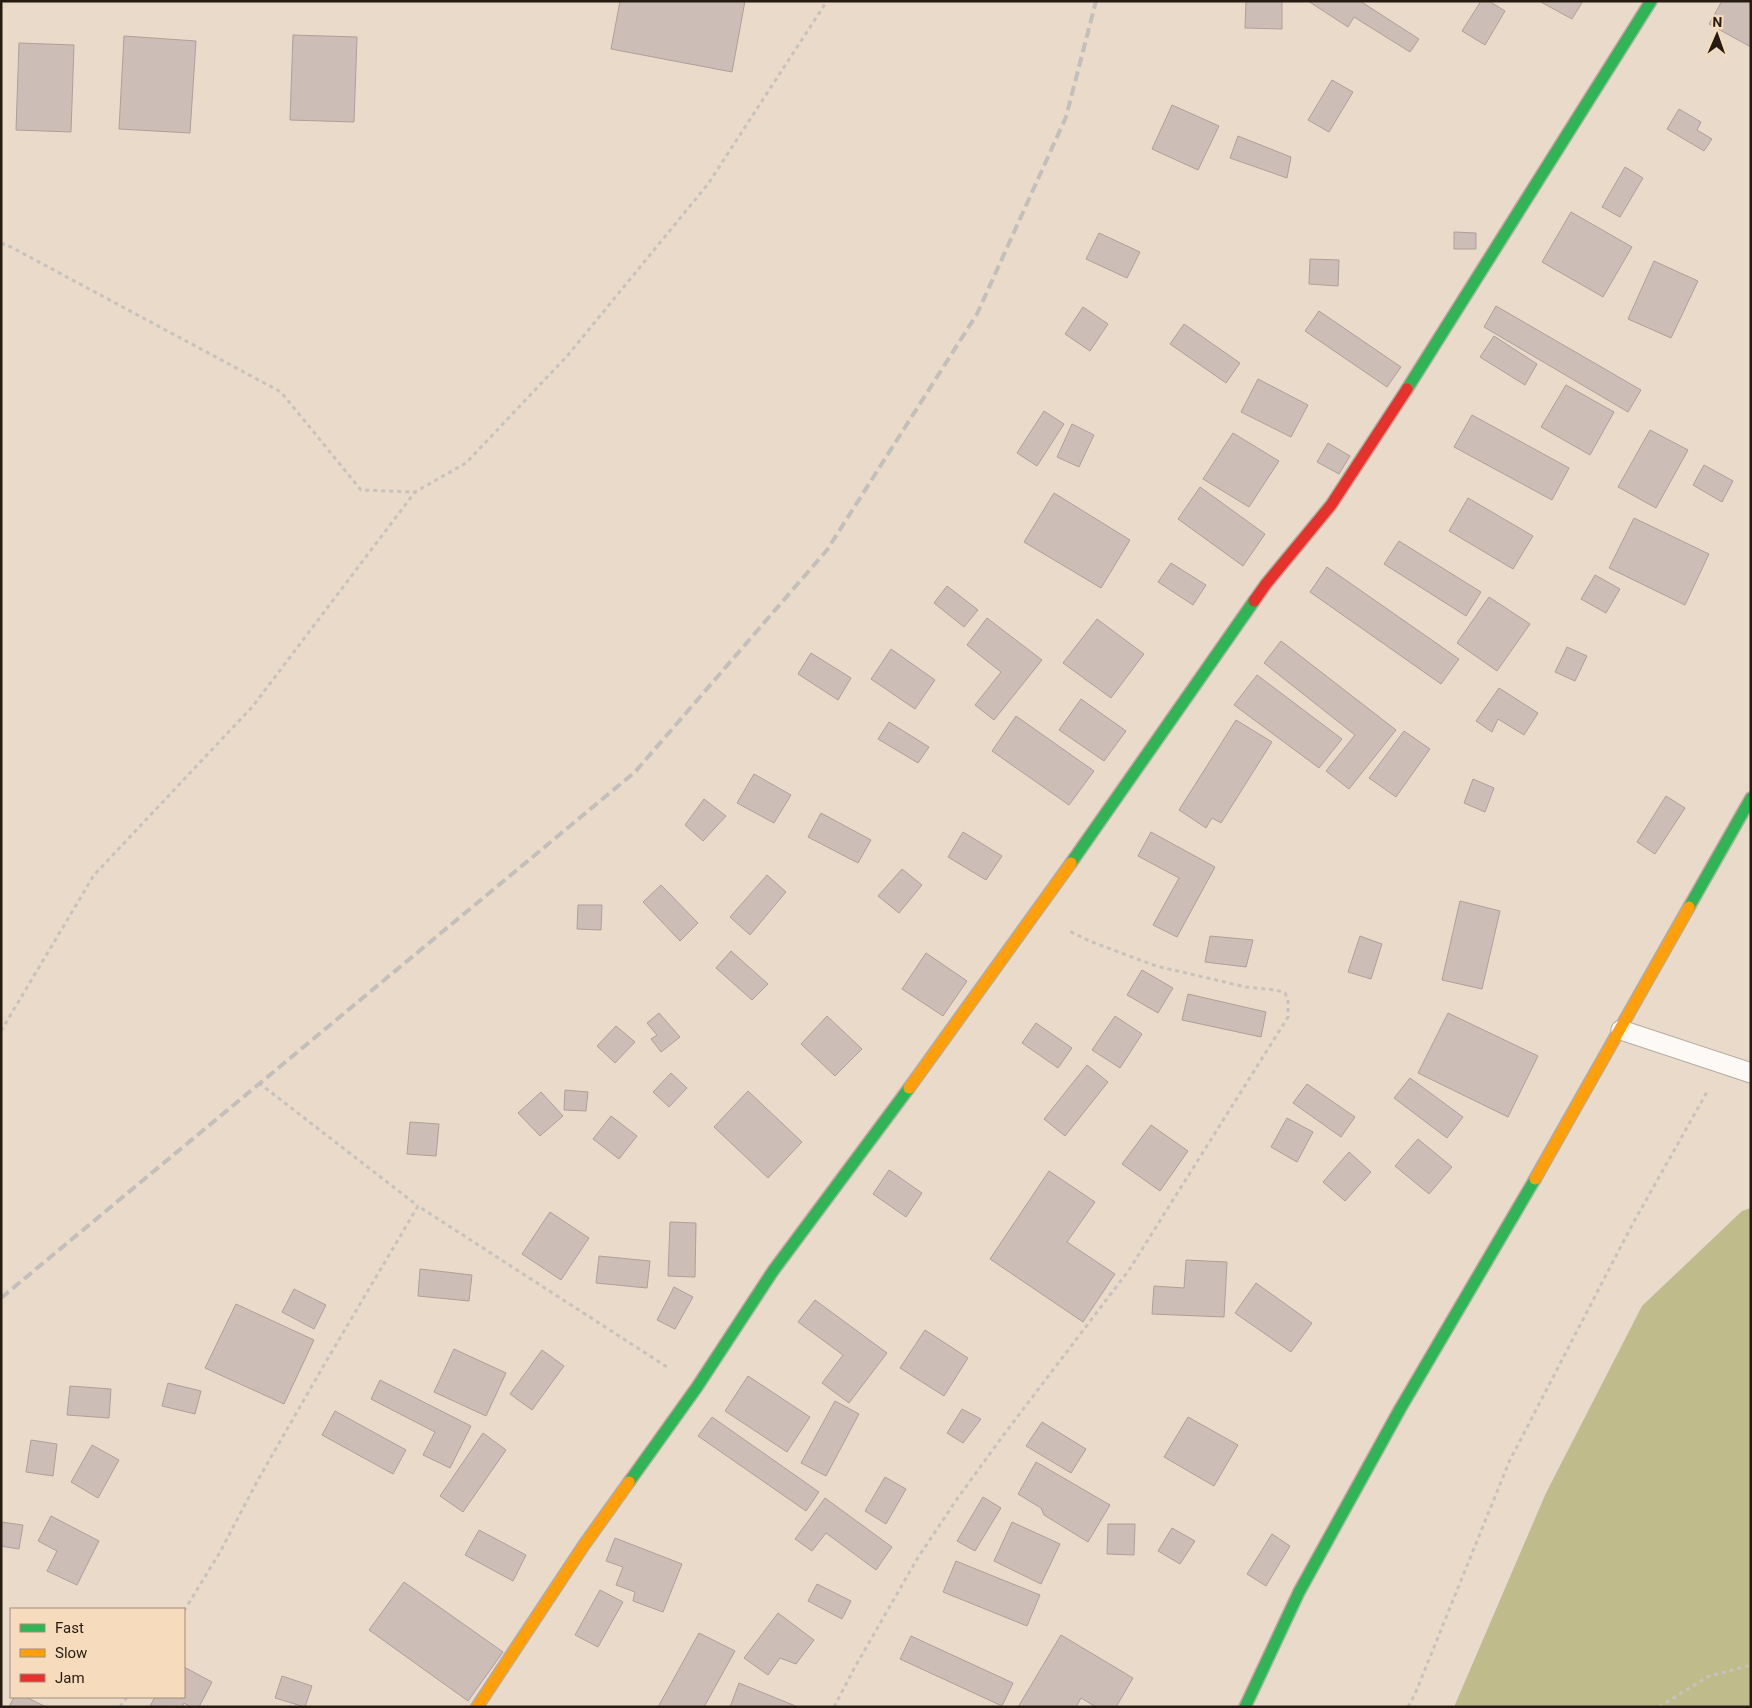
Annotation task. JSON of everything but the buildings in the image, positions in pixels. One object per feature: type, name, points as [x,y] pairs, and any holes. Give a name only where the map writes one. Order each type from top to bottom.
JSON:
[{"type":"street","points":[[477,1707],[584,1545],[697,1387],[773,1271],[888,1118],[1035,914],[1266,584],[1331,505],[1404,395],[1651,1]]},
{"type":"street","points":[[1245,1707],[1300,1592],[1400,1410],[1499,1243],[1751,798]]},
{"type":"lane","points":[[1621,1030],[1751,1073]]},
{"type":"path","points":[[1,1032],[94,875],[253,706],[415,492],[466,463],[568,355],[708,184],[827,1]]},
{"type":"path","points":[[1,243],[11,246],[281,392],[362,490],[415,492]]},
{"type":"path","points":[[834,1707],[918,1559],[957,1499],[1129,1270],[1288,1017],[1288,1000],[1285,993],[1276,990],[1246,987],[1156,966],[1092,942],[1035,914]]},
{"type":"path","points":[[1408,1707],[1415,1694],[1509,1462],[1632,1225],[1722,1064]]},
{"type":"path","points":[[259,1083],[418,1206],[697,1387]]},
{"type":"path","points":[[185,1609],[220,1552],[259,1478],[319,1373],[418,1206]]},
{"type":"path","points":[[1659,1707],[1707,1677],[1751,1665]]},
{"type":"shaded area","points":[[1751,1208],[1751,1707],[1454,1707],[1546,1493],[1642,1306],[1742,1211]]},
{"type":"railway","points":[[1,1298],[635,772],[827,550],[977,314],[1066,117],[1096,1]]},
{"type":"traffic: fast","points":[[1407,389],[1651,1]]},
{"type":"traffic: fast","points":[[1071,863],[1254,601]]},
{"type":"traffic: fast","points":[[1689,907],[1751,798]]},
{"type":"traffic: fast","points":[[629,1482],[697,1387],[773,1271],[909,1088]]},
{"type":"traffic: fast","points":[[1245,1707],[1299,1592],[1400,1409],[1535,1179]]},
{"type":"traffic: slow","points":[[909,1088],[1071,863]]},
{"type":"traffic: slow","points":[[1535,1179],[1689,907]]},
{"type":"traffic: slow","points":[[477,1707],[584,1545],[629,1482]]},
{"type":"traffic: jam","points":[[1254,601],[1331,505],[1407,389]]}]
